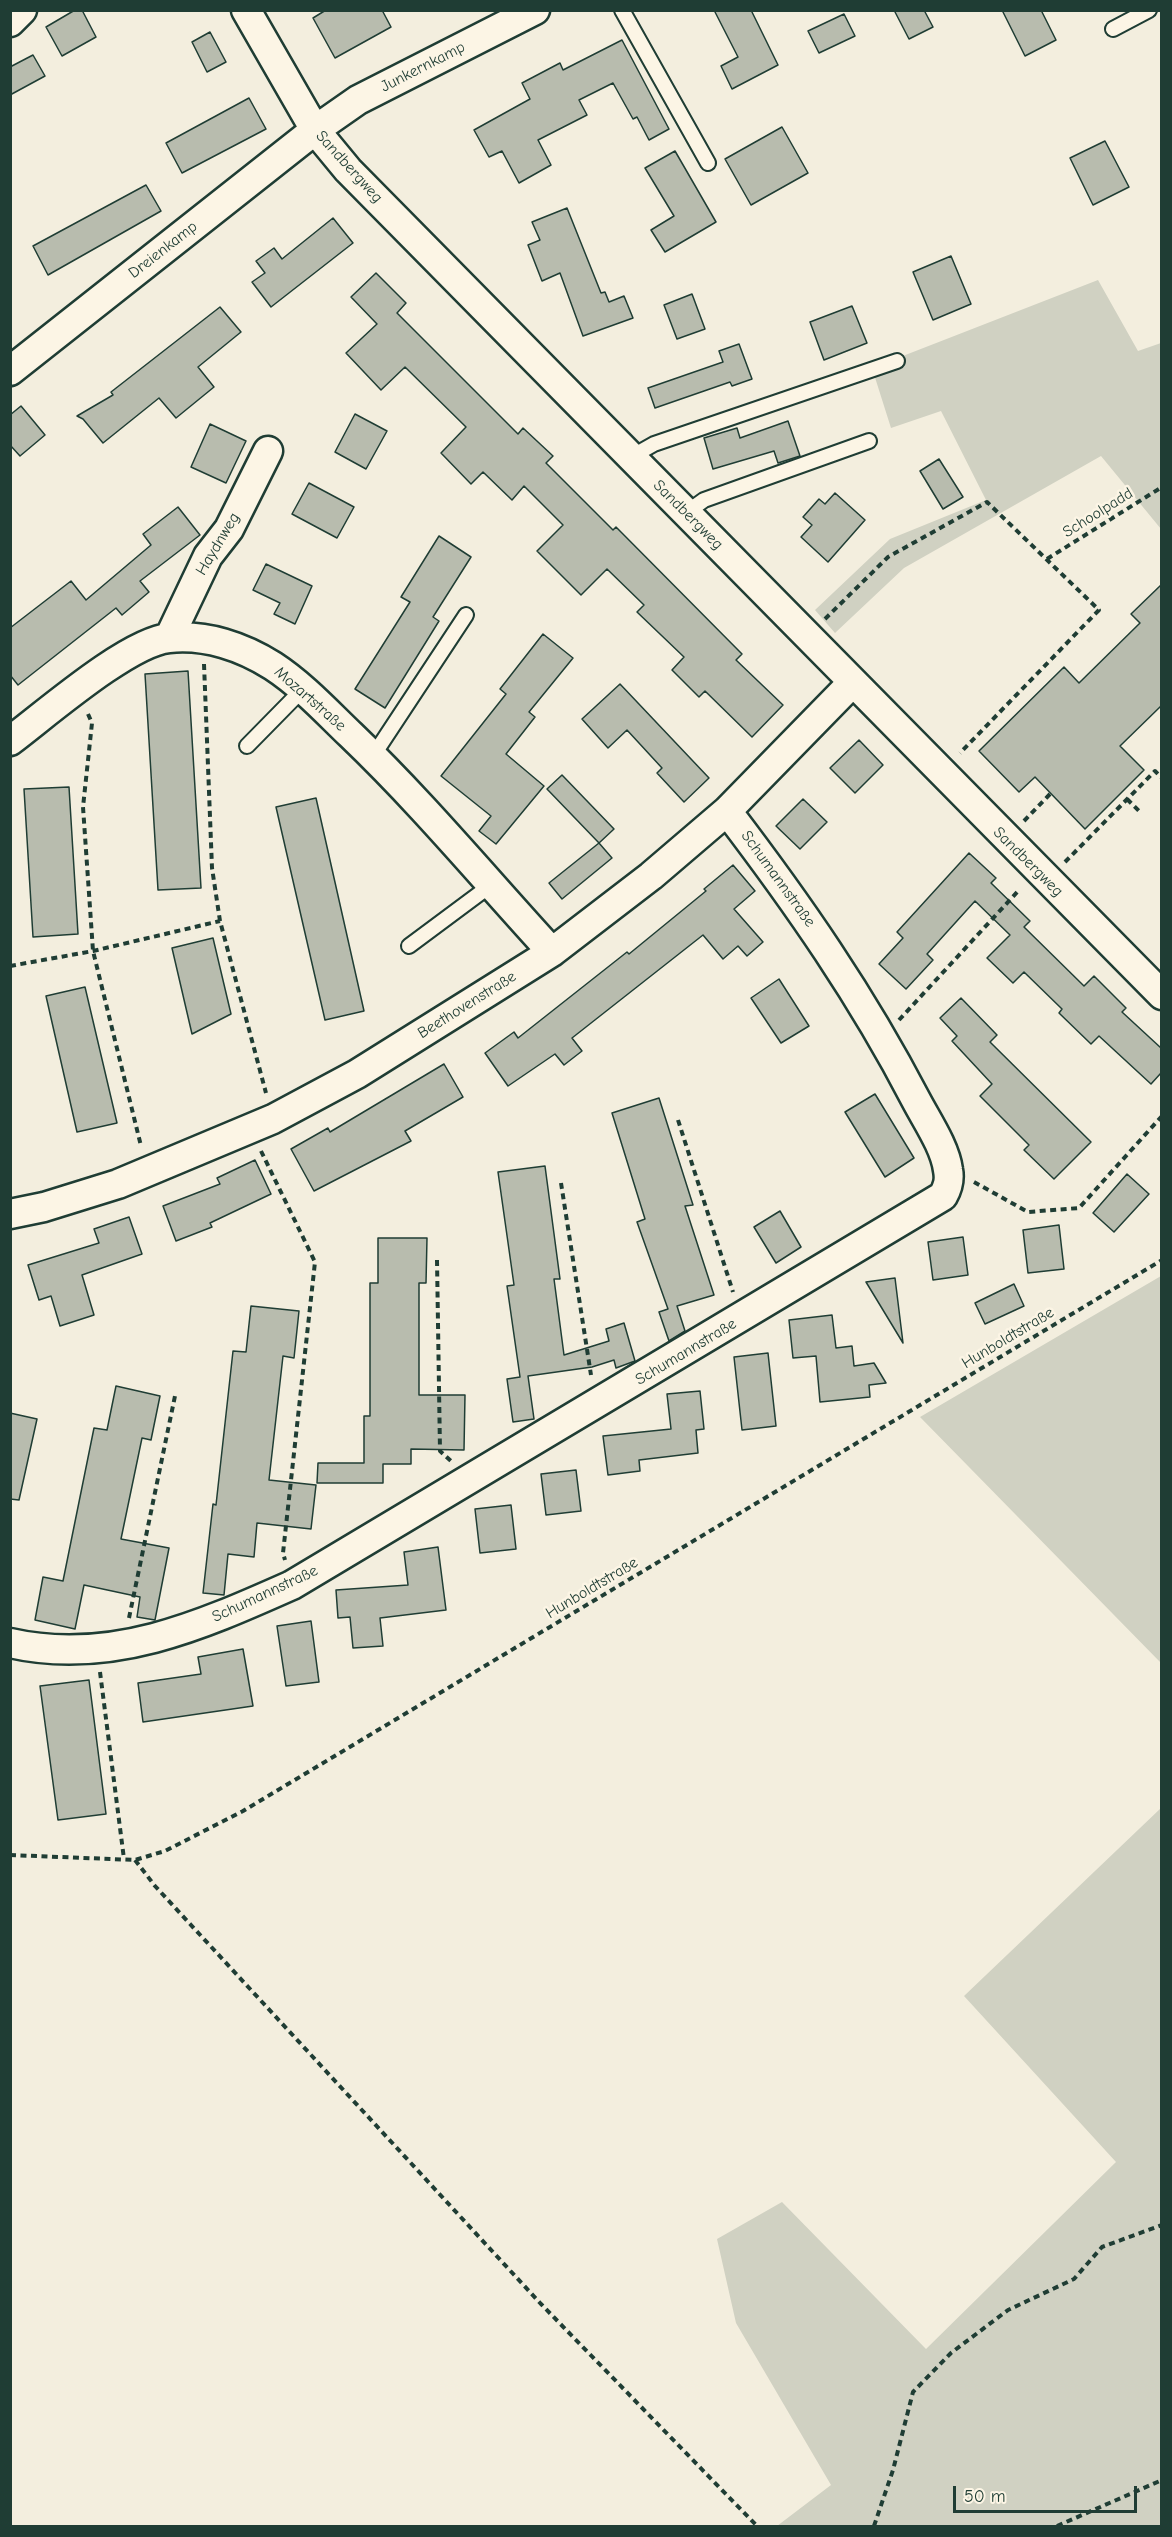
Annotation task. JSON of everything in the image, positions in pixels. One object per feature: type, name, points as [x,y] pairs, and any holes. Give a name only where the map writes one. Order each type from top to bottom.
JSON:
[{"type":"street","points":[[10,22],[22,10]]},
{"type":"street","name":"Sandbergweg","points":[[246,10],[315,130],[348,170],[1161,995]]},
{"type":"street","name":"Junkernkamp","points":[[315,130],[358,99],[535,10]]},
{"type":"street","name":"Dreienkamp","points":[[10,371],[315,130]]},
{"type":"street","name":"Haydnweg","points":[[169,638],[208,556],[229,529],[268,451]]},
{"type":"street","name":"Mozartstraße","points":[[10,741],[139,647],[169,638],[203,639],[232,645],[272,666],[303,689],[373,756],[552,952]]},
{"type":"street","name":"Beethovenstraße","points":[[10,1214],[45,1207],[148,1172],[261,1124],[357,1074],[552,952],[651,876],[727,810],[853,682]]},
{"type":"street","name":"Schumannstraße","points":[[10,1643],[27,1647],[111,1648],[150,1641],[217,1618],[292,1585],[742,1319],[931,1206],[943,1196],[949,1184],[948,1168],[933,1133],[879,1033],[801,908],[727,810]]},
{"type":"lane","points":[[622,10],[708,163]]},
{"type":"lane","points":[[1113,29],[1149,10]]},
{"type":"lane","points":[[631,457],[654,444],[897,361]]},
{"type":"lane","points":[[686,513],[704,500],[869,441]]},
{"type":"lane","points":[[373,756],[466,615]]},
{"type":"lane","points":[[247,746],[303,689]]},
{"type":"lane","points":[[409,946],[490,885]]},
{"type":"path","name":"Schoolpadd","points":[[1047,559],[1161,487]]},
{"type":"path","points":[[807,636],[888,557],[987,502],[1099,610],[940,773]]},
{"type":"path","points":[[203,639],[212,868],[220,921],[261,1124],[315,1262],[283,1553],[292,1585]]},
{"type":"path","points":[[76,692],[93,723],[83,807],[93,951],[148,1172]]},
{"type":"path","points":[[879,1033],[903,1017],[1042,876],[1155,771],[1161,778]]},
{"type":"path","points":[[1005,839],[1051,794]]},
{"type":"path","points":[[1127,799],[1140,812]]},
{"type":"path","points":[[10,966],[93,951],[220,921]]},
{"type":"path","points":[[948,1168],[1028,1212],[1079,1208],[1161,1116]]},
{"type":"path","points":[[678,1120],[742,1319]]},
{"type":"path","points":[[561,1183],[596,1406]]},
{"type":"path","points":[[438,1260],[440,1451],[472,1480]]},
{"type":"path","name":"Hunboldtstraße","points":[[10,1855],[135,1860],[165,1851],[253,1805],[1161,1260]]},
{"type":"path","points":[[124,1859],[111,1648],[175,1396]]},
{"type":"path","points":[[135,1860],[155,1886],[509,2270],[757,2526]]},
{"type":"path","points":[[874,2526],[893,2470],[913,2392],[951,2353],[1008,2310],[1074,2279],[1102,2247],[1161,2225]]},
{"type":"path","points":[[1057,2526],[1161,2480]]},
{"type":"shaded area","points":[[1098,280],[1138,351],[1161,343],[1161,529],[1101,456],[904,568],[835,633],[815,610],[890,539],[986,500],[941,411],[891,428],[872,368]]},
{"type":"shaded area","points":[[1161,1276],[1161,1663],[920,1417]]},
{"type":"shaded area","points":[[1161,1808],[1161,2526],[777,2526],[831,2485],[736,2323],[717,2239],[782,2202],[926,2349],[1116,2162],[964,1996]]},
{"type":"building","points":[[75,10],[82,10],[96,37],[62,56],[46,27]]},
{"type":"building","points":[[326,10],[382,10],[391,27],[335,58],[313,18]]},
{"type":"building","points":[[714,10],[751,10],[778,65],[732,89],[721,66],[738,57]]},
{"type":"building","points":[[894,10],[924,10],[933,27],[909,39]]},
{"type":"building","points":[[1002,10],[1041,10],[1056,40],[1025,56]]},
{"type":"building","points":[[844,14],[855,36],[819,53],[808,31]]},
{"type":"building","points":[[210,32],[226,62],[207,72],[192,42]]},
{"type":"building","points":[[622,40],[669,129],[649,140],[637,117],[633,119],[613,83],[579,100],[587,115],[538,140],[551,165],[519,183],[502,151],[489,157],[474,130],[530,99],[522,83],[560,63],[563,70]]},
{"type":"building","points":[[33,55],[45,76],[10,95],[10,67]]},
{"type":"building","points":[[249,98],[266,129],[182,173],[166,143]]},
{"type":"building","points":[[782,127],[808,173],[751,205],[725,159]]},
{"type":"building","points":[[1105,141],[1129,187],[1093,205],[1070,158]]},
{"type":"building","points":[[675,151],[716,222],[665,252],[651,230],[674,216],[645,168]]},
{"type":"building","points":[[146,185],[161,211],[48,275],[33,246]]},
{"type":"building","points":[[567,208],[601,293],[605,292],[609,302],[624,296],[633,318],[583,336],[560,273],[542,281],[528,245],[540,240],[532,222]]},
{"type":"building","points":[[333,218],[353,243],[271,307],[252,282],[265,273],[256,261],[274,248],[282,259]]},
{"type":"building","points":[[951,256],[971,304],[933,320],[913,272]]},
{"type":"building","points":[[376,273],[406,303],[397,313],[518,434],[523,428],[553,456],[546,463],[613,530],[616,527],[742,654],[736,660],[783,705],[752,737],[705,691],[699,697],[672,670],[684,657],[637,612],[644,605],[607,569],[581,595],[537,551],[563,525],[524,486],[512,500],[483,472],[471,484],[441,453],[466,427],[405,367],[381,390],[346,353],[377,324],[351,297]]},
{"type":"building","points":[[692,294],[705,329],[677,339],[664,305]]},
{"type":"building","points":[[852,306],[867,343],[824,360],[810,322]]},
{"type":"building","points":[[220,307],[241,332],[198,367],[214,387],[176,418],[159,398],[103,443],[83,419],[77,416],[113,395],[111,392]]},
{"type":"building","points":[[739,344],[752,379],[732,386],[730,382],[655,408],[648,388],[723,362],[719,351]]},
{"type":"building","points":[[21,406],[45,435],[20,456],[10,445],[10,415]]},
{"type":"building","points":[[355,414],[387,431],[366,469],[335,452]]},
{"type":"building","points":[[788,421],[800,456],[778,463],[774,451],[713,469],[704,438],[737,428],[740,438]]},
{"type":"building","points":[[210,424],[246,441],[226,483],[191,467]]},
{"type":"building","points":[[939,459],[963,497],[943,509],[920,471]]},
{"type":"building","points":[[309,483],[354,507],[337,538],[292,514]]},
{"type":"building","points":[[835,493],[865,520],[828,562],[801,537],[812,525],[803,517],[819,499],[825,504]]},
{"type":"building","points":[[178,507],[200,535],[140,581],[149,592],[122,615],[116,608],[18,685],[10,675],[10,628],[71,581],[86,600],[151,545],[143,534]]},
{"type":"building","points":[[439,536],[471,557],[433,617],[439,621],[385,708],[355,689],[410,602],[401,597]]},
{"type":"building","points":[[266,564],[312,586],[295,624],[274,614],[280,603],[253,590]]},
{"type":"building","points":[[1161,585],[1161,706],[1120,746],[1144,770],[1085,829],[1035,777],[1019,792],[979,751],[1064,667],[1079,683],[1140,623],[1131,614]]},
{"type":"building","points":[[543,634],[573,658],[529,712],[535,717],[506,754],[544,786],[496,844],[479,831],[491,816],[441,776],[506,694],[500,689]]},
{"type":"building","points":[[188,671],[201,888],[158,890],[145,674]]},
{"type":"building","points":[[620,684],[709,778],[684,802],[657,773],[662,768],[627,730],[608,748],[582,719]]},
{"type":"building","points":[[859,740],[883,765],[855,793],[830,768]]},
{"type":"building","points":[[562,775],[614,829],[599,843],[547,789]]},
{"type":"building","points":[[69,787],[78,934],[33,937],[24,789]]},
{"type":"building","points":[[316,798],[364,1011],[325,1020],[276,807]]},
{"type":"building","points":[[803,799],[827,822],[800,849],[776,826]]},
{"type":"building","points":[[599,843],[612,858],[562,899],[549,883]]},
{"type":"building","points":[[969,853],[996,878],[991,883],[1030,921],[1024,927],[1084,986],[1094,976],[1126,1008],[1122,1012],[1161,1048],[1161,1073],[1151,1084],[1099,1036],[1091,1044],[1059,1013],[1062,1009],[1024,972],[1013,983],[987,958],[1010,935],[975,901],[927,954],[933,960],[906,989],[879,964],[903,938],[897,932]]},
{"type":"building","points":[[733,865],[755,891],[734,909],[763,942],[747,956],[738,946],[723,959],[703,935],[572,1038],[582,1051],[564,1065],[555,1054],[508,1086],[485,1053],[514,1032],[518,1038],[627,952],[629,954],[706,891],[704,889]]},
{"type":"building","points":[[213,938],[231,1014],[192,1034],[172,948]]},
{"type":"building","points":[[779,979],[809,1026],[781,1043],[751,998]]},
{"type":"building","points":[[85,987],[117,1123],[77,1132],[46,996]]},
{"type":"building","points":[[961,998],[997,1035],[990,1042],[1091,1142],[1054,1179],[1024,1150],[1029,1145],[980,1096],[992,1084],[952,1041],[957,1036],[940,1018]]},
{"type":"building","points":[[444,1064],[463,1097],[405,1131],[411,1141],[314,1191],[291,1149],[328,1128],[330,1132]]},
{"type":"building","points":[[875,1094],[914,1158],[885,1177],[845,1112]]},
{"type":"building","points":[[659,1098],[693,1205],[685,1206],[714,1295],[677,1306],[685,1331],[669,1341],[659,1312],[668,1309],[637,1222],[645,1219],[612,1113]]},
{"type":"building","points":[[255,1160],[271,1194],[210,1223],[212,1227],[176,1241],[163,1206],[220,1184],[217,1178]]},
{"type":"building","points":[[545,1166],[560,1279],[554,1279],[564,1355],[609,1341],[606,1329],[624,1323],[635,1361],[616,1368],[614,1360],[592,1367],[528,1376],[534,1419],[513,1422],[507,1379],[520,1377],[507,1286],[514,1285],[498,1172]]},
{"type":"building","points":[[1127,1174],[1149,1194],[1114,1232],[1093,1213]]},
{"type":"building","points":[[780,1211],[801,1247],[776,1263],[754,1227]]},
{"type":"building","points":[[129,1217],[142,1254],[82,1275],[94,1315],[60,1326],[51,1296],[39,1300],[28,1265],[99,1243],[94,1229]]},
{"type":"building","points":[[1059,1225],[1064,1269],[1028,1273],[1023,1230]]},
{"type":"building","points":[[963,1237],[968,1275],[933,1280],[928,1242]]},
{"type":"building","points":[[378,1238],[427,1238],[426,1283],[419,1283],[419,1395],[465,1395],[464,1450],[411,1449],[411,1464],[383,1464],[383,1483],[317,1483],[318,1463],[364,1463],[364,1416],[370,1416],[370,1283],[378,1283]]},
{"type":"building","points":[[895,1278],[903,1343],[866,1282]]},
{"type":"building","points":[[1014,1284],[1024,1306],[985,1324],[975,1303]]},
{"type":"building","points":[[251,1306],[299,1311],[294,1358],[283,1356],[269,1480],[316,1485],[311,1529],[257,1523],[254,1557],[228,1554],[224,1595],[203,1593],[213,1504],[216,1505],[233,1351],[246,1352]]},
{"type":"building","points":[[832,1315],[836,1348],[852,1346],[854,1366],[874,1363],[886,1383],[869,1385],[870,1397],[820,1402],[816,1356],[793,1358],[789,1320]]},
{"type":"building","points":[[768,1353],[776,1426],[742,1430],[734,1357]]},
{"type":"building","points":[[116,1386],[160,1396],[151,1440],[142,1438],[121,1539],[169,1548],[155,1620],[137,1617],[140,1597],[84,1585],[75,1629],[35,1620],[43,1577],[63,1581],[94,1428],[107,1430]]},
{"type":"building","points":[[700,1391],[704,1429],[696,1430],[698,1453],[639,1460],[640,1471],[608,1475],[603,1436],[671,1429],[667,1394]]},
{"type":"building","points":[[10,1413],[37,1419],[19,1500],[10,1499]]},
{"type":"building","points":[[576,1470],[581,1511],[546,1515],[541,1474]]},
{"type":"building","points":[[511,1505],[516,1549],[480,1553],[475,1509]]},
{"type":"building","points":[[438,1547],[446,1610],[380,1618],[383,1646],[353,1648],[350,1617],[338,1618],[336,1590],[408,1585],[404,1552]]},
{"type":"building","points":[[311,1621],[319,1682],[286,1686],[277,1626]]},
{"type":"building","points":[[243,1649],[253,1706],[143,1722],[138,1683],[201,1674],[198,1657]]},
{"type":"building","points":[[89,1680],[106,1814],[58,1820],[40,1686]]}]
